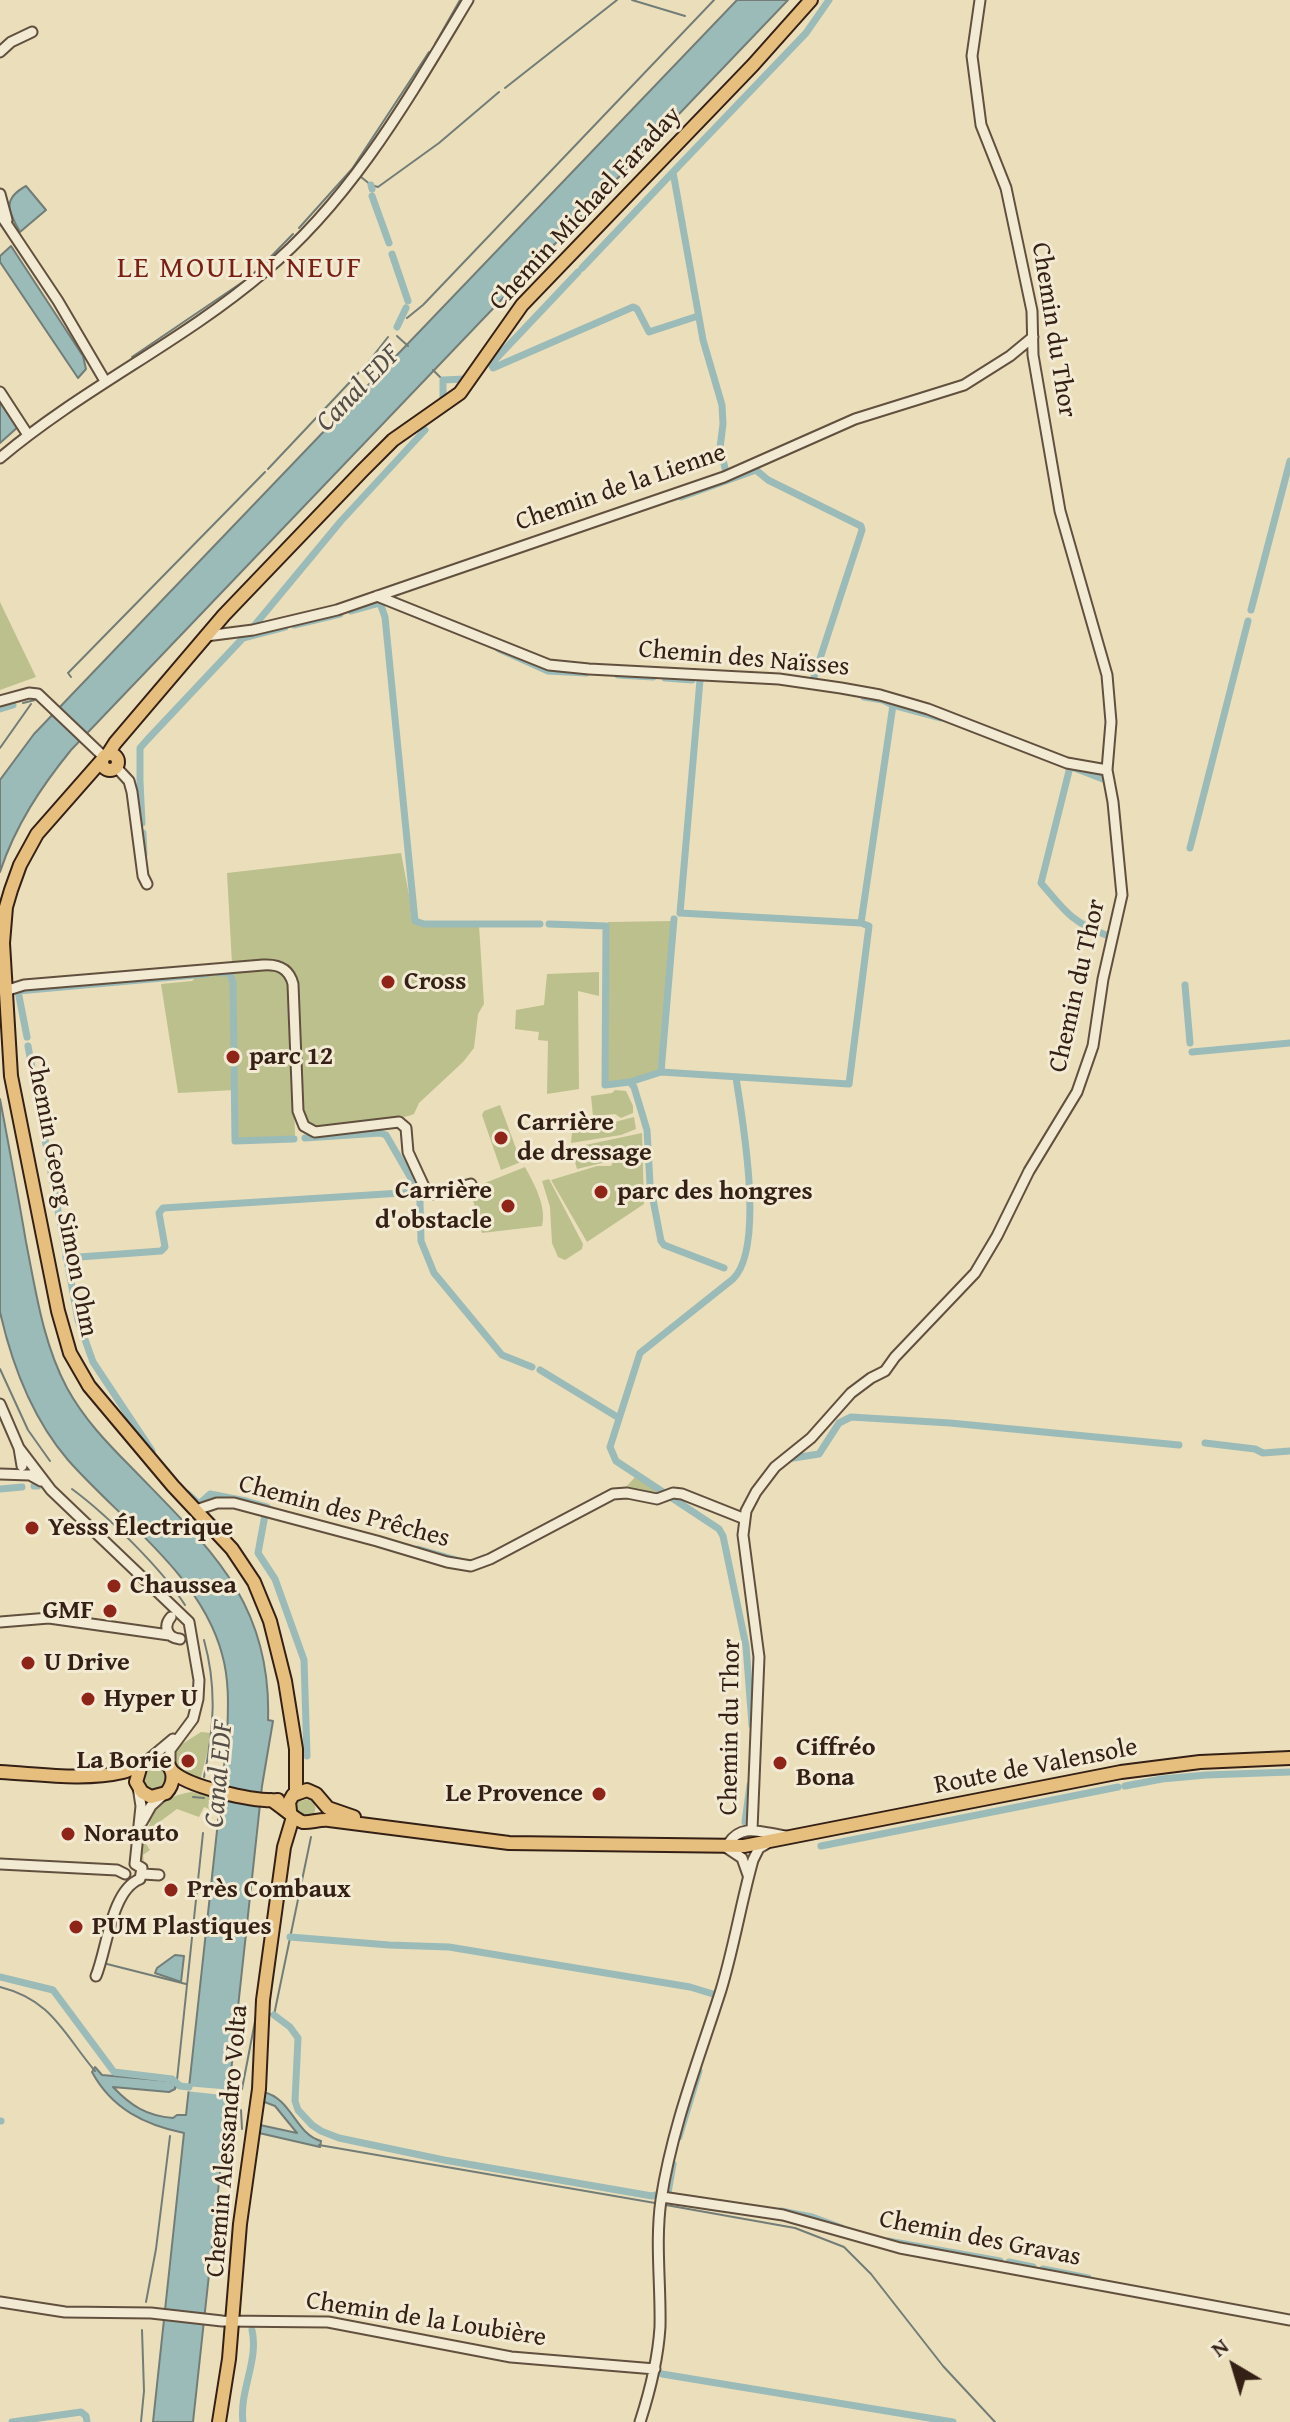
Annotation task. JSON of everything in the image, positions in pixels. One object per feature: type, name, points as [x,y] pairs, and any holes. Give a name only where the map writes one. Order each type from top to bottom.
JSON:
[{"type":"main road","name":"Chemin Michael Faraday","points":[[107,759],[132,724],[206,636],[385,448],[460,393],[522,305],[763,55],[811,0]]},
{"type":"main road","name":"Chemin Georg Simon Ohm","points":[[107,759],[72,792],[37,834],[14,881],[4,924],[11,1076],[67,1346],[89,1386],[239,1558],[261,1597],[279,1650],[296,1749],[305,1780],[312,1791]]},
{"type":"main road","name":"Chemin Georg Simon Ohm","points":[[292,1805],[296,1749]]},
{"type":"main road","name":"Route de Valensole","points":[[311,1820],[509,1843],[766,1844],[1121,1772],[1200,1762],[1290,1758]]},
{"type":"main road","points":[[0,1772],[98,1775],[121,1773],[160,1760],[182,1779],[201,1787],[292,1805]]},
{"type":"main road","points":[[138,1787],[136,1776],[144,1763]]},
{"type":"main road","points":[[164,1794],[173,1783],[171,1769]]},
{"type":"main road","points":[[98,1775],[138,1787],[151,1797],[201,1787]]},
{"type":"main road","points":[[303,1790],[312,1791],[321,1802],[320,1812],[311,1820],[300,1821],[292,1805],[303,1790]]},
{"type":"main road","name":"Route de Valensole","points":[[321,1802],[332,1810],[389,1827]]},
{"type":"main road","name":"Chemin Alessandro Volta","points":[[219,2422],[228,2321],[259,2089],[263,2000],[292,1805]]},
{"type":"main road","name":"Chemin Alessandro Volta","points":[[281,1865],[294,1837],[311,1820]]},
{"type":"main road","name":"Route de Valensole","points":[[721,1846],[792,1837]]},
{"type":"street","points":[[0,458],[105,381],[246,287],[296,242],[385,134],[468,0]]},
{"type":"street","name":"Chemin du Thor","points":[[752,1830],[759,1657],[743,1535],[745,1519],[756,1492],[775,1467],[811,1438],[851,1393],[892,1365],[906,1345],[966,1286],[997,1236],[1029,1171],[1077,1092],[1093,1046],[1103,979],[1122,899],[1107,770],[1111,722],[1107,675],[1060,511],[1033,350],[1032,311],[1006,188],[986,143],[980,120],[972,56],[980,0]]},
{"type":"street","points":[[0,52],[11,42],[32,32]]},
{"type":"street","points":[[0,194],[12,230]]},
{"type":"street","points":[[0,214],[89,350],[105,381]]},
{"type":"street","name":"Chemin de la Lienne","points":[[206,636],[229,635],[283,624],[377,596],[724,477],[855,419],[957,388],[979,377],[1033,337]]},
{"type":"street","points":[[0,392],[28,435]]},
{"type":"street","name":"Chemin des Naïsses","points":[[377,596],[549,665],[779,679],[854,690],[941,714],[1067,763],[1107,770]]},
{"type":"street","points":[[0,701],[32,693],[42,697],[107,759],[131,787],[142,872],[147,884]]},
{"type":"street","points":[[5,986],[263,965],[283,967],[293,984],[298,1111],[304,1126],[315,1132],[399,1122],[406,1128],[408,1152],[427,1194],[471,1184]]},
{"type":"street","points":[[0,1404],[26,1469],[44,1482],[168,1603],[173,1618],[169,1635]]},
{"type":"street","points":[[5,1474],[26,1469]]},
{"type":"street","name":"Chemin des Prêches","points":[[196,1510],[217,1503],[234,1503],[471,1566],[613,1494],[627,1493],[657,1499],[682,1494],[745,1519]]},
{"type":"street","points":[[0,1622],[49,1618],[153,1631],[180,1639],[196,1664]]},
{"type":"street","points":[[153,1631],[173,1618],[188,1620],[196,1664],[199,1691],[196,1707],[190,1723],[170,1750],[171,1769]]},
{"type":"street","points":[[180,1639],[189,1631]]},
{"type":"street","points":[[144,1763],[171,1741],[196,1707]]},
{"type":"street","points":[[96,1976],[110,1946],[117,1906],[139,1829],[141,1802],[138,1787]]},
{"type":"street","points":[[139,1829],[149,1808],[164,1794]]},
{"type":"street","name":"Chemin du Thor","points":[[721,1846],[736,1833],[752,1830],[792,1837]]},
{"type":"street","name":"Chemin du Thor","points":[[640,2422],[655,2369],[660,2330],[657,2266],[661,2198],[674,2136],[728,1965],[755,1853],[766,1844]]},
{"type":"street","name":"Chemin du Thor","points":[[721,1846],[733,1850],[742,1858],[748,1877]]},
{"type":"street","points":[[0,1864],[128,1871],[140,1879],[143,1874],[159,1875]]},
{"type":"street","name":"Chemin des Gravas","points":[[661,2198],[783,2215],[900,2248],[1290,2320]]},
{"type":"street","name":"Chemin de la Loubière","points":[[0,2302],[65,2312],[151,2313],[228,2321],[340,2324],[511,2357],[655,2369]]},
{"type":"green space","points":[[0,602],[36,677],[0,690]]},
{"type":"green space","name":"Cross","points":[[401,853],[414,921],[479,925],[484,1004],[478,1014],[474,1048],[419,1103],[414,1114],[337,1126],[310,1126],[302,1117],[292,972],[273,962],[232,964],[227,873]]},
{"type":"green space","points":[[673,921],[660,1071],[632,1080],[605,1082],[608,922]]},
{"type":"green space","name":"parc 12","points":[[252,968],[278,968],[291,983],[295,1136],[237,1140],[235,1090],[178,1093],[161,984],[192,981],[199,974],[243,969],[243,973],[248,973]]},
{"type":"green space","points":[[599,972],[599,996],[578,991],[579,1089],[547,1094],[548,1041],[538,1040],[539,1032],[515,1029],[516,1010],[544,1005],[547,974]]},
{"type":"green space","points":[[615,1090],[626,1091],[633,1113],[621,1118],[615,1114],[593,1116],[591,1096]]},
{"type":"green space","name":"Carrière de dressage","points":[[500,1105],[521,1162],[501,1170],[482,1115],[484,1111]]},
{"type":"green space","points":[[634,1117],[636,1129],[621,1135],[571,1143],[572,1133]]},
{"type":"green space","name":"parc des hongres","points":[[642,1133],[644,1204],[587,1242],[551,1180],[597,1166],[611,1166],[614,1160],[577,1169],[571,1148]]},
{"type":"green space","name":"Carrière d'obstacle","points":[[525,1167],[541,1203],[542,1226],[482,1233],[470,1189]]},
{"type":"green space","points":[[549,1179],[583,1244],[582,1249],[565,1260],[558,1257],[552,1243],[550,1207],[542,1181]]},
{"type":"green space","points":[[636,1476],[665,1494],[653,1495],[625,1488]]},
{"type":"green space","points":[[201,1732],[212,1733],[200,1781],[178,1770],[174,1754],[179,1746]]},
{"type":"green space","points":[[154,1767],[162,1770],[165,1778],[162,1786],[154,1789],[146,1786],[143,1778],[146,1770]]},
{"type":"green space","points":[[192,1792],[214,1797],[210,1818],[209,1809],[204,1807],[199,1817],[177,1809],[150,1829],[153,1834],[144,1841],[150,1850],[143,1855],[144,1861],[139,1857],[142,1844],[150,1823],[148,1820],[156,1808],[166,1800]]},
{"type":"green space","points":[[298,1798],[301,1801],[311,1798],[315,1807],[313,1816],[299,1818],[293,1805]]},
{"type":"water","name":"Canal EDF","points":[[737,0],[788,0],[71,750],[30,808],[0,872],[0,780],[34,734]]},
{"type":"water","points":[[26,186],[46,210],[20,232],[10,212],[10,201]]},
{"type":"water","points":[[11,246],[83,356],[86,369],[78,378],[0,262],[0,256]]},
{"type":"water","points":[[0,398],[19,426],[0,443]]},
{"type":"water","name":"Canal EDF","points":[[0,1099],[37,1298],[59,1371],[96,1430],[186,1524],[230,1579],[247,1609],[259,1642],[266,1678],[268,1720],[273,1721],[262,1786],[193,2422],[153,2422],[184,2133],[156,2125],[131,2113],[109,2096],[92,2072],[95,2067],[102,2075],[170,2081],[176,2085],[169,2092],[113,2087],[126,2100],[147,2112],[173,2118],[186,2115],[227,1739],[226,1675],[211,1625],[196,1599],[178,1573],[55,1444],[34,1409],[17,1371],[0,1312]]},
{"type":"water","points":[[175,1955],[184,1956],[181,1982],[155,1973]]},
{"type":"water","points":[[263,2092],[281,2101],[305,2131],[321,2141],[320,2147],[259,2133],[260,2125],[297,2133],[275,2106],[262,2101]]},
{"type":"pier","points":[[185,2086],[233,2090],[232,2096],[185,2091]]},
{"type":"waterway","points":[[435,44],[460,0]]},
{"type":"waterway","points":[[505,88],[617,0]]},
{"type":"waterway","points":[[632,0],[685,16]]},
{"type":"waterway","points":[[407,318],[423,305],[714,0]]},
{"type":"waterway","points":[[673,172],[806,33],[829,0]]},
{"type":"waterway","points":[[299,228],[352,169],[429,52]]},
{"type":"waterway","points":[[361,177],[378,187],[439,143],[499,92]]},
{"type":"waterway","points":[[582,268],[673,172],[703,340],[722,405],[720,448],[726,472]]},
{"type":"waterway","points":[[371,185],[372,189]]},
{"type":"waterway","points":[[372,196],[389,243]]},
{"type":"waterway","points":[[132,357],[253,275],[293,234]]},
{"type":"waterway","points":[[392,254],[408,301]]},
{"type":"waterway","points":[[491,364],[578,272]]},
{"type":"waterway","points":[[491,364],[493,368],[633,307],[649,332],[698,316]]},
{"type":"waterway","points":[[397,327],[406,308]]},
{"type":"waterway","points":[[397,336],[408,346]]},
{"type":"waterway","points":[[268,469],[366,365],[388,337]]},
{"type":"waterway","points":[[433,370],[443,380]]},
{"type":"waterway","points":[[443,401],[443,380],[464,379]]},
{"type":"waterway","points":[[66,403],[78,395]]},
{"type":"waterway","points":[[254,626],[341,521],[425,430]]},
{"type":"waterway","points":[[1251,610],[1290,461]]},
{"type":"waterway","points":[[681,497],[756,470],[768,480],[861,526],[813,680]]},
{"type":"waterway","points":[[71,677],[68,673],[265,472]]},
{"type":"waterway","points":[[351,611],[380,603],[385,617],[415,921],[424,924],[540,924]]},
{"type":"waterway","points":[[294,625],[340,614]]},
{"type":"waterway","points":[[1190,848],[1248,621]]},
{"type":"waterway","points":[[140,782],[140,748],[147,740],[243,638],[285,627]]},
{"type":"waterway","points":[[499,649],[548,671],[586,673]]},
{"type":"waterway","points":[[618,675],[653,677]]},
{"type":"waterway","points":[[665,678],[692,680]]},
{"type":"waterway","points":[[700,680],[680,913],[861,923]]},
{"type":"waterway","points":[[674,919],[661,1072],[849,1084],[869,926],[861,923],[893,705],[864,697]]},
{"type":"waterway","points":[[23,703],[35,700]]},
{"type":"waterway","points":[[0,748],[31,704]]},
{"type":"waterway","points":[[0,709],[13,705]]},
{"type":"waterway","points":[[893,705],[941,718]]},
{"type":"waterway","points":[[1069,766],[1103,779]]},
{"type":"waterway","points":[[1070,767],[1041,883],[1069,914],[1106,935]]},
{"type":"waterway","points":[[140,781],[142,823]]},
{"type":"waterway","points":[[143,833],[144,854]]},
{"type":"waterway","points":[[549,924],[606,926],[605,1085],[630,1082],[634,1087],[647,1130],[650,1184],[661,1241],[664,1245],[724,1268]]},
{"type":"waterway","points":[[219,973],[230,973],[233,983],[235,1141],[294,1139]]},
{"type":"waterway","points":[[27,1037],[18,991],[207,974]]},
{"type":"waterway","points":[[1185,985],[1190,1043]]},
{"type":"waterway","points":[[1192,1052],[1290,1043]]},
{"type":"waterway","points":[[28,1046],[78,1320],[93,1362],[152,1451]]},
{"type":"waterway","points":[[630,1082],[661,1072]]},
{"type":"waterway","points":[[736,1078],[749,1183],[748,1241],[743,1263],[733,1279],[640,1353],[610,1447],[616,1461],[719,1529],[723,1536],[746,1646],[752,1725]]},
{"type":"waterway","points":[[305,1138],[386,1135],[416,1187],[420,1201],[421,1241],[434,1273],[502,1355],[532,1367]]},
{"type":"waterway","points":[[66,1258],[161,1251],[165,1247],[159,1213],[163,1208],[417,1192]]},
{"type":"waterway","points":[[0,1369],[28,1430],[50,1461]]},
{"type":"waterway","points":[[540,1370],[619,1418]]},
{"type":"waterway","points":[[787,1459],[819,1454],[839,1423],[851,1417],[950,1423],[1179,1445]]},
{"type":"waterway","points":[[1205,1443],[1255,1449],[1263,1453],[1290,1451]]},
{"type":"waterway","points":[[0,1489],[22,1487]]},
{"type":"waterway","points":[[72,1489],[133,1543],[185,1605]]},
{"type":"waterway","points":[[188,1494],[199,1504],[210,1494],[267,1507]]},
{"type":"waterway","points":[[265,1515],[258,1553],[275,1579],[304,1660],[307,1756]]},
{"type":"waterway","points":[[418,1549],[460,1561]]},
{"type":"waterway","points":[[204,1640],[211,1674],[213,1708],[204,1777]]},
{"type":"waterway","points":[[1125,1786],[1206,1775],[1290,1772]]},
{"type":"waterway","points":[[745,1822],[750,1785]]},
{"type":"waterway","points":[[821,1846],[1118,1787]]},
{"type":"waterway","points":[[193,1797],[204,1798]]},
{"type":"waterway","points":[[177,2080],[203,1833]]},
{"type":"waterway","points":[[269,2014],[274,2015],[311,1837]]},
{"type":"waterway","points":[[290,1937],[449,1947],[690,1987],[713,1994]]},
{"type":"waterway","points":[[107,1964],[186,1984]]},
{"type":"waterway","points":[[0,1977],[53,1990],[114,2072],[172,2079],[180,2086],[189,2087]]},
{"type":"waterway","points":[[0,1987],[18,1993],[44,2009],[95,2071]]},
{"type":"waterway","points":[[242,2089],[257,2011]]},
{"type":"waterway","points":[[274,2015],[290,2027],[298,2038],[295,2101],[298,2110],[321,2131],[339,2138],[444,2160],[656,2195]]},
{"type":"waterway","points":[[679,2137],[699,2071]]},
{"type":"waterway","points":[[175,2087],[188,2088]]},
{"type":"waterway","points":[[226,2092],[240,2094]]},
{"type":"waterway","points":[[241,2110],[242,2129]]},
{"type":"waterway","points":[[146,2302],[170,2136]]},
{"type":"waterway","points":[[319,2145],[655,2203]]},
{"type":"waterway","points":[[668,2193],[673,2164]]},
{"type":"waterway","points":[[666,2205],[795,2228],[844,2247],[871,2274],[943,2366],[995,2422]]},
{"type":"waterway","points":[[781,2211],[812,2217],[842,2228]]},
{"type":"waterway","points":[[888,2241],[1000,2261]]},
{"type":"waterway","points":[[1009,2262],[1033,2267]]},
{"type":"waterway","points":[[1043,2269],[1088,2278]]},
{"type":"waterway","points":[[141,2422],[144,2391],[142,2330]]},
{"type":"waterway","points":[[243,2422],[253,2353],[252,2330]]},
{"type":"waterway","points":[[662,2374],[953,2422]]},
{"type":"waterway","points":[[12,2422],[81,2412],[87,2422]]},
{"type":"place","name":"Cross","points":[[388,982]]},
{"type":"place","name":"parc 12","points":[[233,1057]]},
{"type":"place","name":"Carrière de dressage","points":[[501,1138]]},
{"type":"place","name":"parc des hongres","points":[[601,1192]]},
{"type":"place","name":"Carrière d'obstacle","points":[[508,1206]]},
{"type":"place","name":"Yesss Électrique","points":[[32,1528]]},
{"type":"place","name":"Chaussea","points":[[114,1586]]},
{"type":"place","name":"GMF","points":[[110,1611]]},
{"type":"place","name":"U Drive","points":[[28,1663]]},
{"type":"place","name":"Hyper U","points":[[88,1699]]},
{"type":"place","name":"La Borie","points":[[188,1761]]},
{"type":"place","name":"Ciffréo Bona","points":[[780,1763]]},
{"type":"place","name":"Le Provence","points":[[599,1794]]},
{"type":"place","name":"Norauto","points":[[68,1834]]},
{"type":"place","name":"Près Combaux","points":[[171,1890]]},
{"type":"place","name":"PUM Plastiques","points":[[76,1927]]},
{"type":"district","name":"LE MOULIN NEUF","points":[[240,269]]}]
